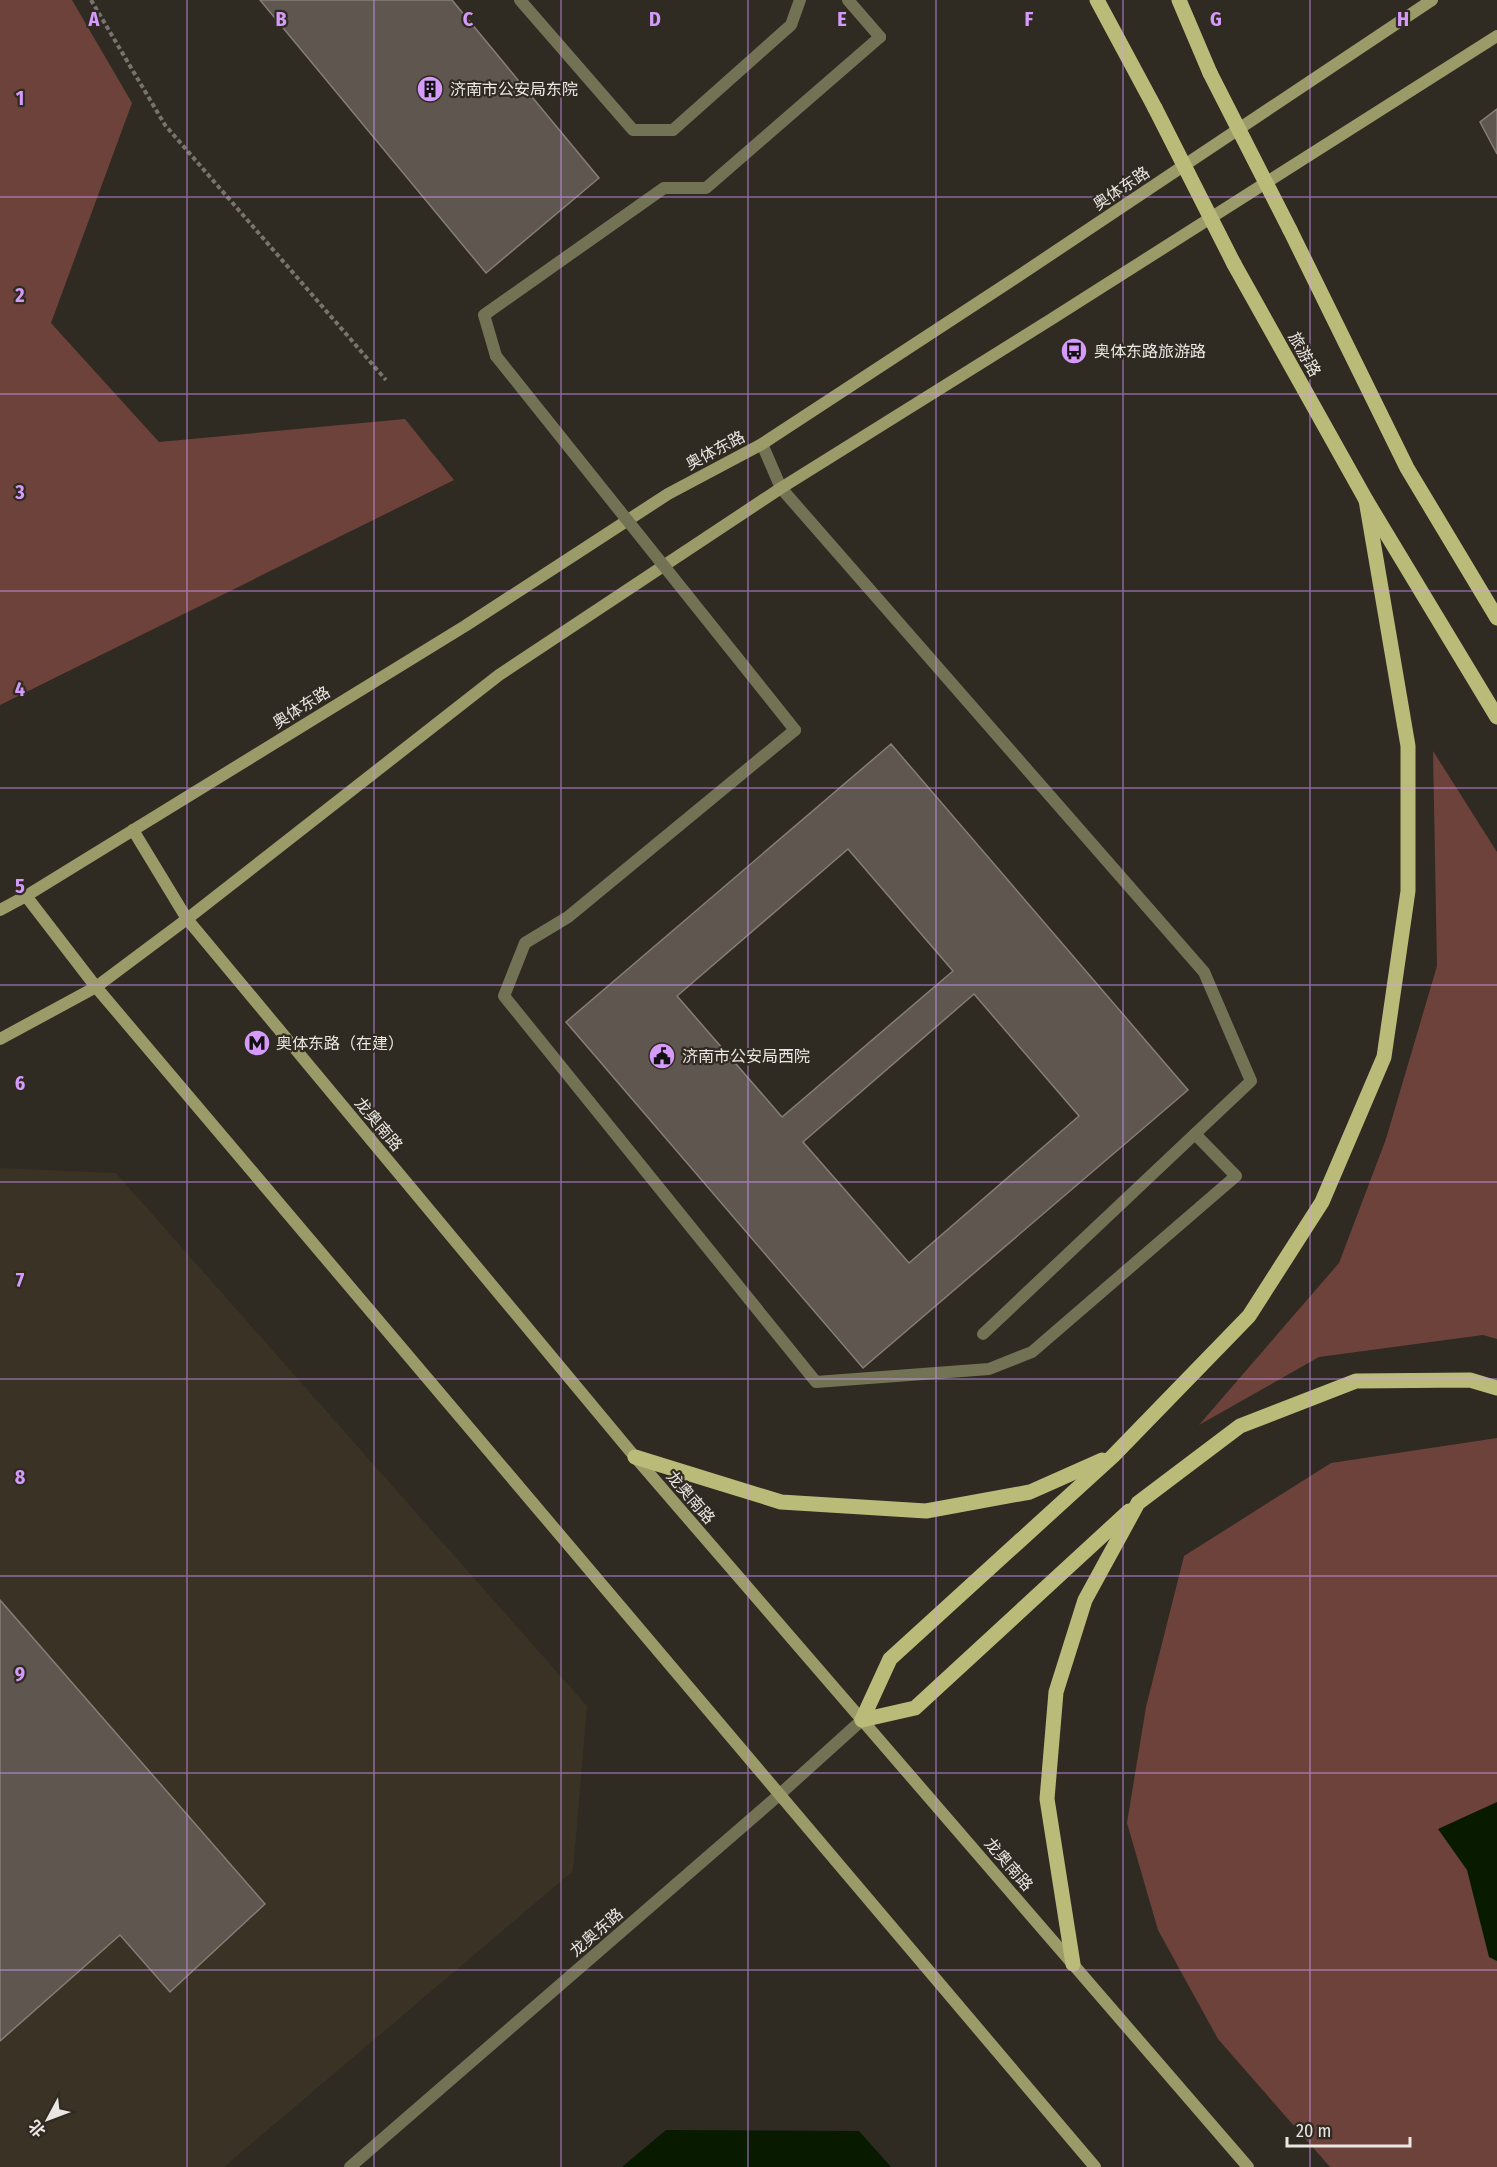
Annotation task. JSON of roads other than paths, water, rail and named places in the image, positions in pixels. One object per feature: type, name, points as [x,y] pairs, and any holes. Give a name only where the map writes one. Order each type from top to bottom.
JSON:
[{"type":"main road","name":"旅游路","points":[[1097,0],[1234,264],[1366,500],[1497,717]]},
{"type":"main road","points":[[1179,0],[1210,73],[1407,468],[1497,618]]},
{"type":"main road","name":"奥体东路","points":[[0,910],[465,626],[668,494],[762,444],[1432,0]]},
{"type":"main road","points":[[0,1039],[96,987],[187,919],[499,675],[781,488],[1497,36]]},
{"type":"main road","points":[[862,1720],[890,1659],[1113,1456],[1249,1316],[1322,1202],[1384,1057],[1408,891],[1408,746],[1366,500]]},
{"type":"main road","name":"龙奥南路","points":[[132,830],[187,919],[635,1457],[1248,2167]]},
{"type":"main road","points":[[26,896],[96,987],[1095,2167]]},
{"type":"main road","points":[[862,1720],[915,1708],[1138,1503],[1240,1426],[1356,1380],[1470,1380],[1497,1388]]},
{"type":"main road","points":[[635,1457],[781,1502],[926,1511],[1030,1492],[1113,1456]]},
{"type":"main road","points":[[1073,1964],[1047,1798],[1056,1692],[1085,1600],[1138,1503]]},
{"type":"street","points":[[520,0],[633,129],[673,130],[791,25],[800,0]]},
{"type":"street","points":[[848,0],[880,37],[706,188],[664,188],[484,315],[496,356],[795,730],[568,917],[525,943],[504,996],[816,1382],[989,1369],[1032,1352],[1236,1176],[1195,1134]]},
{"type":"street","points":[[762,444],[781,488],[1203,972],[1251,1081],[983,1334]]},
{"type":"street","name":"龙奥东路","points":[[350,2167],[779,1795],[862,1720]]},
{"type":"place","name":"济南市公安局东院","points":[[430,89]]},
{"type":"place","name":"奥体东路旅游路","points":[[1074,351]]},
{"type":"place","name":"奥体东路（在建）","points":[[257,1043]]},
{"type":"place","name":"济南市公安局西院","points":[[662,1056]]}]
